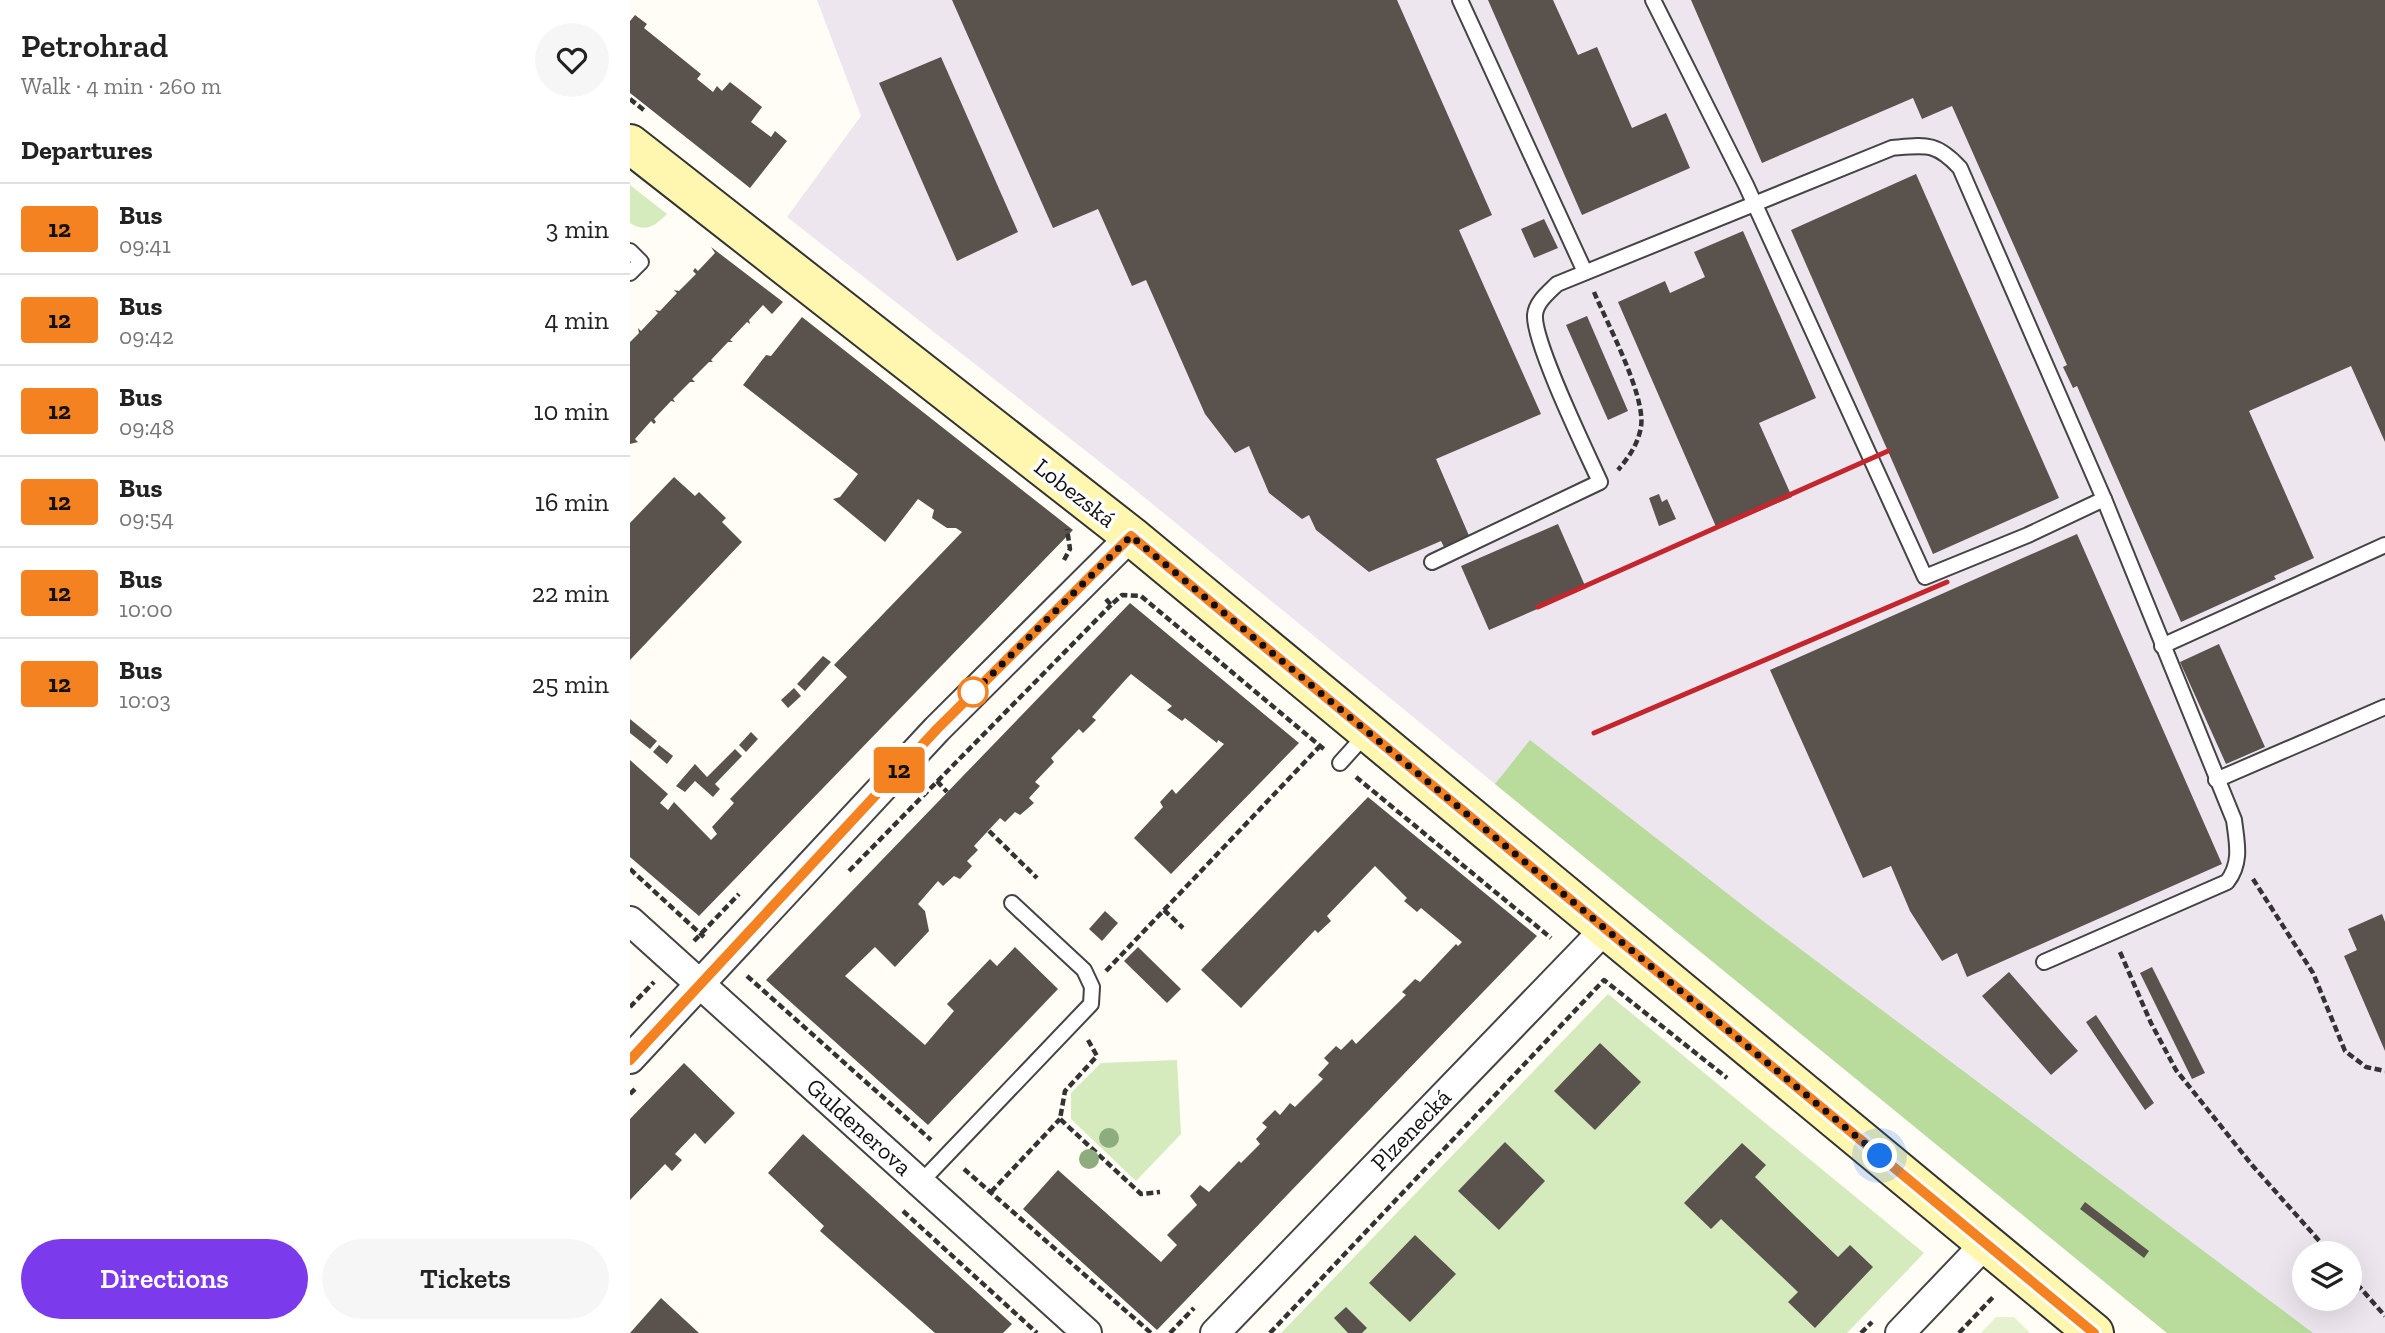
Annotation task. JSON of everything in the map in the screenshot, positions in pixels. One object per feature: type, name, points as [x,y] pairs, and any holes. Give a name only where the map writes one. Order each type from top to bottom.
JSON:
[{"type":"street","name":"Lobezská","points":[[630,144],[1131,536],[2094,1333]]},
{"type":"street","points":[[637,1069],[710,993],[726,956],[937,729],[1131,536]]},
{"type":"street","name":"Guldenerova","points":[[630,921],[1087,1333]]},
{"type":"street","name":"Plzenecká","points":[[1215,1333],[1606,928]]},
{"type":"street","points":[[1900,1333],[1985,1244]]},
{"type":"lane","points":[[1460,0],[1585,272]]},
{"type":"lane","points":[[1653,0],[1754,203],[1926,577],[2028,535],[2104,499]]},
{"type":"lane","points":[[1432,562],[1600,482],[1542,345],[1535,314],[1543,298],[1557,284],[1892,148],[1922,145],[1944,150],[1960,168],[2104,499],[2234,820],[2238,854],[2236,870],[2227,882],[2045,962]]},
{"type":"lane","points":[[630,251],[641,262],[630,273]]},
{"type":"lane","points":[[2162,646],[2385,545]]},
{"type":"lane","points":[[2216,780],[2385,708]]},
{"type":"lane","points":[[1340,763],[1368,731]]},
{"type":"lane","points":[[921,1182],[1078,1021],[1091,1004],[1092,986],[1084,970],[1012,903]]},
{"type":"path","points":[[1585,272],[1637,395],[1642,425],[1633,452],[1619,470],[1600,482]]},
{"type":"path","points":[[1086,579],[1111,604]]},
{"type":"path","points":[[842,878],[1111,604],[1122,595],[1141,596],[1551,939]]},
{"type":"path","points":[[1092,986],[1320,746]]},
{"type":"path","points":[[937,781],[947,792]]},
{"type":"path","points":[[989,831],[1037,878]]},
{"type":"path","points":[[2238,854],[2313,973],[2345,1051],[2366,1067],[2385,1071]]},
{"type":"path","points":[[630,869],[726,956]]},
{"type":"path","points":[[1164,910],[1183,928]]},
{"type":"path","points":[[2111,932],[2151,1023],[2176,1070],[2252,1164],[2319,1241]]},
{"type":"path","points":[[710,993],[747,975],[756,966]]},
{"type":"path","points":[[747,975],[1151,1333]]},
{"type":"path","points":[[1270,1333],[1604,980],[1735,1084]]},
{"type":"path","points":[[991,1192],[1060,1119],[1065,1091],[1097,1056],[1078,1021]]},
{"type":"path","points":[[630,1094],[637,1069]]},
{"type":"path","points":[[1060,1119],[1141,1194],[1160,1192]]},
{"type":"path","points":[[2362,1290],[2385,1316]]},
{"type":"path","points":[[1959,1333],[1997,1293]]},
{"type":"shaded area","points":[[817,0],[2385,0],[2385,1333],[2167,1333],[1128,484],[787,217],[861,116]]},
{"type":"green space","points":[[630,185],[667,214],[646,228],[630,223]]},
{"type":"green space","points":[[1530,740],[1759,918],[2313,1333],[2167,1333],[1495,784]]},
{"type":"green space","points":[[1608,994],[1924,1253],[1847,1333],[1281,1333]]},
{"type":"green space","points":[[1177,1060],[1181,1134],[1136,1181],[1071,1119],[1071,1093],[1101,1063]]},
{"type":"green space","points":[[1996,1317],[2014,1317],[2030,1333],[1981,1333]]},
{"type":"building","points":[[952,0],[1397,0],[1492,215],[1459,230],[1541,414],[1436,459],[1470,538],[1445,549],[1441,541],[1369,572],[1316,530],[1309,515],[1302,519],[1269,493],[1249,446],[1235,453],[1205,414],[1146,280],[1132,286],[1098,209],[1053,228]]},
{"type":"building","points":[[1488,0],[1553,0],[1578,55],[1597,47],[1632,128],[1666,113],[1690,168],[1582,215]]},
{"type":"building","points":[[1691,0],[2385,0],[2385,442],[2351,366],[2249,411],[2314,558],[2274,576],[2276,579],[2181,622],[2077,386],[2073,388],[2063,367],[2067,365],[1952,106],[1922,119],[1913,98],[1762,163]]},
{"type":"building","points":[[635,15],[647,24],[644,28],[701,74],[697,79],[713,92],[717,86],[722,91],[730,82],[762,107],[751,122],[771,137],[775,131],[787,141],[750,188],[630,93],[630,21]]},
{"type":"building","points":[[941,57],[1018,232],[957,261],[879,83]]},
{"type":"building","points":[[1916,174],[2059,498],[1933,554],[1791,230]]},
{"type":"building","points":[[1544,219],[1558,248],[1534,258],[1521,229]]},
{"type":"building","points":[[1743,231],[1816,398],[1759,423],[1792,497],[1717,529],[1618,302],[1665,281],[1670,293],[1705,277],[1694,252]]},
{"type":"building","points":[[711,247],[783,302],[772,314],[763,305],[749,320],[750,324],[747,322],[730,340],[733,342],[728,342],[711,360],[713,362],[709,362],[692,379],[695,382],[690,382],[673,399],[675,402],[671,401],[654,419],[654,424],[651,421],[635,439],[638,442],[630,444],[630,342],[639,333],[638,328],[641,331],[658,313],[655,310],[660,311],[677,293],[674,290],[679,291],[696,274],[693,271],[695,268],[698,271],[715,253]]},
{"type":"building","points":[[1587,316],[1628,411],[1608,420],[1566,325]]},
{"type":"building","points":[[802,317],[1073,530],[699,916],[630,857],[630,760],[668,794],[660,803],[668,810],[674,802],[711,840],[717,834],[712,827],[734,803],[730,799],[847,677],[834,665],[962,532],[956,528],[947,528],[932,518],[934,510],[918,499],[885,542],[833,499],[840,497],[858,474],[743,385],[766,355],[771,356]]},
{"type":"building","points":[[674,477],[695,496],[699,492],[726,518],[722,522],[742,542],[630,660],[630,523]]},
{"type":"building","points":[[1659,494],[1662,502],[1667,499],[1676,519],[1659,526],[1649,498]]},
{"type":"building","points":[[1558,524],[1586,588],[1489,630],[1461,566]]},
{"type":"building","points":[[2077,534],[2222,864],[1967,977],[1957,953],[1942,961],[1910,911],[1891,866],[1863,878],[1770,670]]},
{"type":"building","points":[[1130,603],[1299,743],[1171,874],[1134,838],[1163,807],[1160,802],[1172,789],[1176,794],[1224,744],[1218,740],[1217,743],[1185,718],[1182,721],[1167,710],[1172,706],[1131,674],[1128,677],[1092,717],[1096,720],[1083,733],[1079,729],[1051,758],[1054,762],[1035,782],[1040,786],[1029,798],[1034,803],[1020,815],[1015,812],[1005,822],[1000,818],[974,846],[978,850],[967,861],[972,866],[960,879],[954,876],[943,886],[938,881],[918,904],[925,911],[929,931],[895,967],[875,947],[845,976],[925,1045],[954,1011],[947,1004],[990,959],[997,966],[1015,947],[1058,989],[928,1125],[766,980]]},
{"type":"building","points":[[2219,644],[2265,747],[2226,764],[2180,662]]},
{"type":"building","points":[[823,656],[831,662],[805,691],[797,684]]},
{"type":"building","points":[[794,688],[801,696],[788,708],[781,700]]},
{"type":"building","points":[[630,719],[657,741],[650,749],[630,733]]},
{"type":"building","points":[[751,732],[758,739],[746,752],[739,745]]},
{"type":"building","points":[[659,745],[673,756],[667,764],[653,752]]},
{"type":"building","points":[[735,749],[742,756],[715,784],[720,789],[713,797],[695,781],[685,792],[676,786],[695,764],[707,777]]},
{"type":"building","points":[[1368,797],[1537,936],[1157,1330],[1023,1209],[1058,1170],[1161,1262],[1177,1245],[1167,1235],[1197,1205],[1190,1196],[1200,1185],[1209,1192],[1239,1161],[1241,1163],[1260,1144],[1256,1139],[1267,1127],[1262,1123],[1275,1110],[1280,1115],[1290,1103],[1295,1107],[1323,1079],[1318,1075],[1329,1063],[1324,1058],[1336,1046],[1341,1050],[1352,1039],[1356,1044],[1406,995],[1402,992],[1415,979],[1420,982],[1456,944],[1458,946],[1462,942],[1421,908],[1417,912],[1404,901],[1407,898],[1375,866],[1327,916],[1331,921],[1318,933],[1315,930],[1241,1008],[1201,970]]},
{"type":"building","points":[[1105,911],[1118,923],[1102,941],[1089,929]]},
{"type":"building","points":[[2382,914],[2385,922],[2385,1051],[2344,956],[2357,950],[2348,929]]},
{"type":"building","points":[[1138,947],[1181,989],[1167,1003],[1124,961]]},
{"type":"building","points":[[2152,967],[2205,1073],[2192,1079],[2140,973]]},
{"type":"building","points":[[2009,972],[2078,1051],[2051,1075],[1982,996]]},
{"type":"building","points":[[2096,1015],[2154,1103],[2145,1110],[2086,1022]]},
{"type":"building","points":[[1600,1043],[1641,1082],[1595,1130],[1554,1091]]},
{"type":"building","points":[[684,1063],[735,1113],[705,1144],[695,1133],[675,1154],[682,1160],[672,1171],[665,1164],[630,1200],[630,1119]]},
{"type":"building","points":[[803,1134],[1012,1324],[1003,1333],[935,1333],[820,1231],[824,1226],[768,1173]]},
{"type":"building","points":[[1505,1142],[1545,1181],[1499,1230],[1458,1191]]},
{"type":"building","points":[[1742,1143],[1766,1165],[1755,1177],[1838,1257],[1850,1245],[1873,1267],[1815,1328],[1788,1302],[1798,1292],[1721,1219],[1711,1229],[1684,1203]]},
{"type":"building","points":[[2085,1202],[2149,1251],[2144,1258],[2080,1209]]},
{"type":"building","points":[[1415,1235],[1456,1274],[1410,1322],[1369,1283]]},
{"type":"building","points":[[661,1298],[699,1333],[630,1333]]},
{"type":"building","points":[[1346,1307],[1367,1328],[1362,1333],[1348,1333],[1334,1318]]},
{"type":"railway","points":[[1538,607],[1888,451]]},
{"type":"railway","points":[[1594,733],[1947,582]]},
{"type":"bus line","name":"12","points":[[630,1060],[937,729],[1131,536],[2094,1333]]},
{"type":"route","points":[[973,692],[970,696],[1131,536],[1880,1156]]}]
